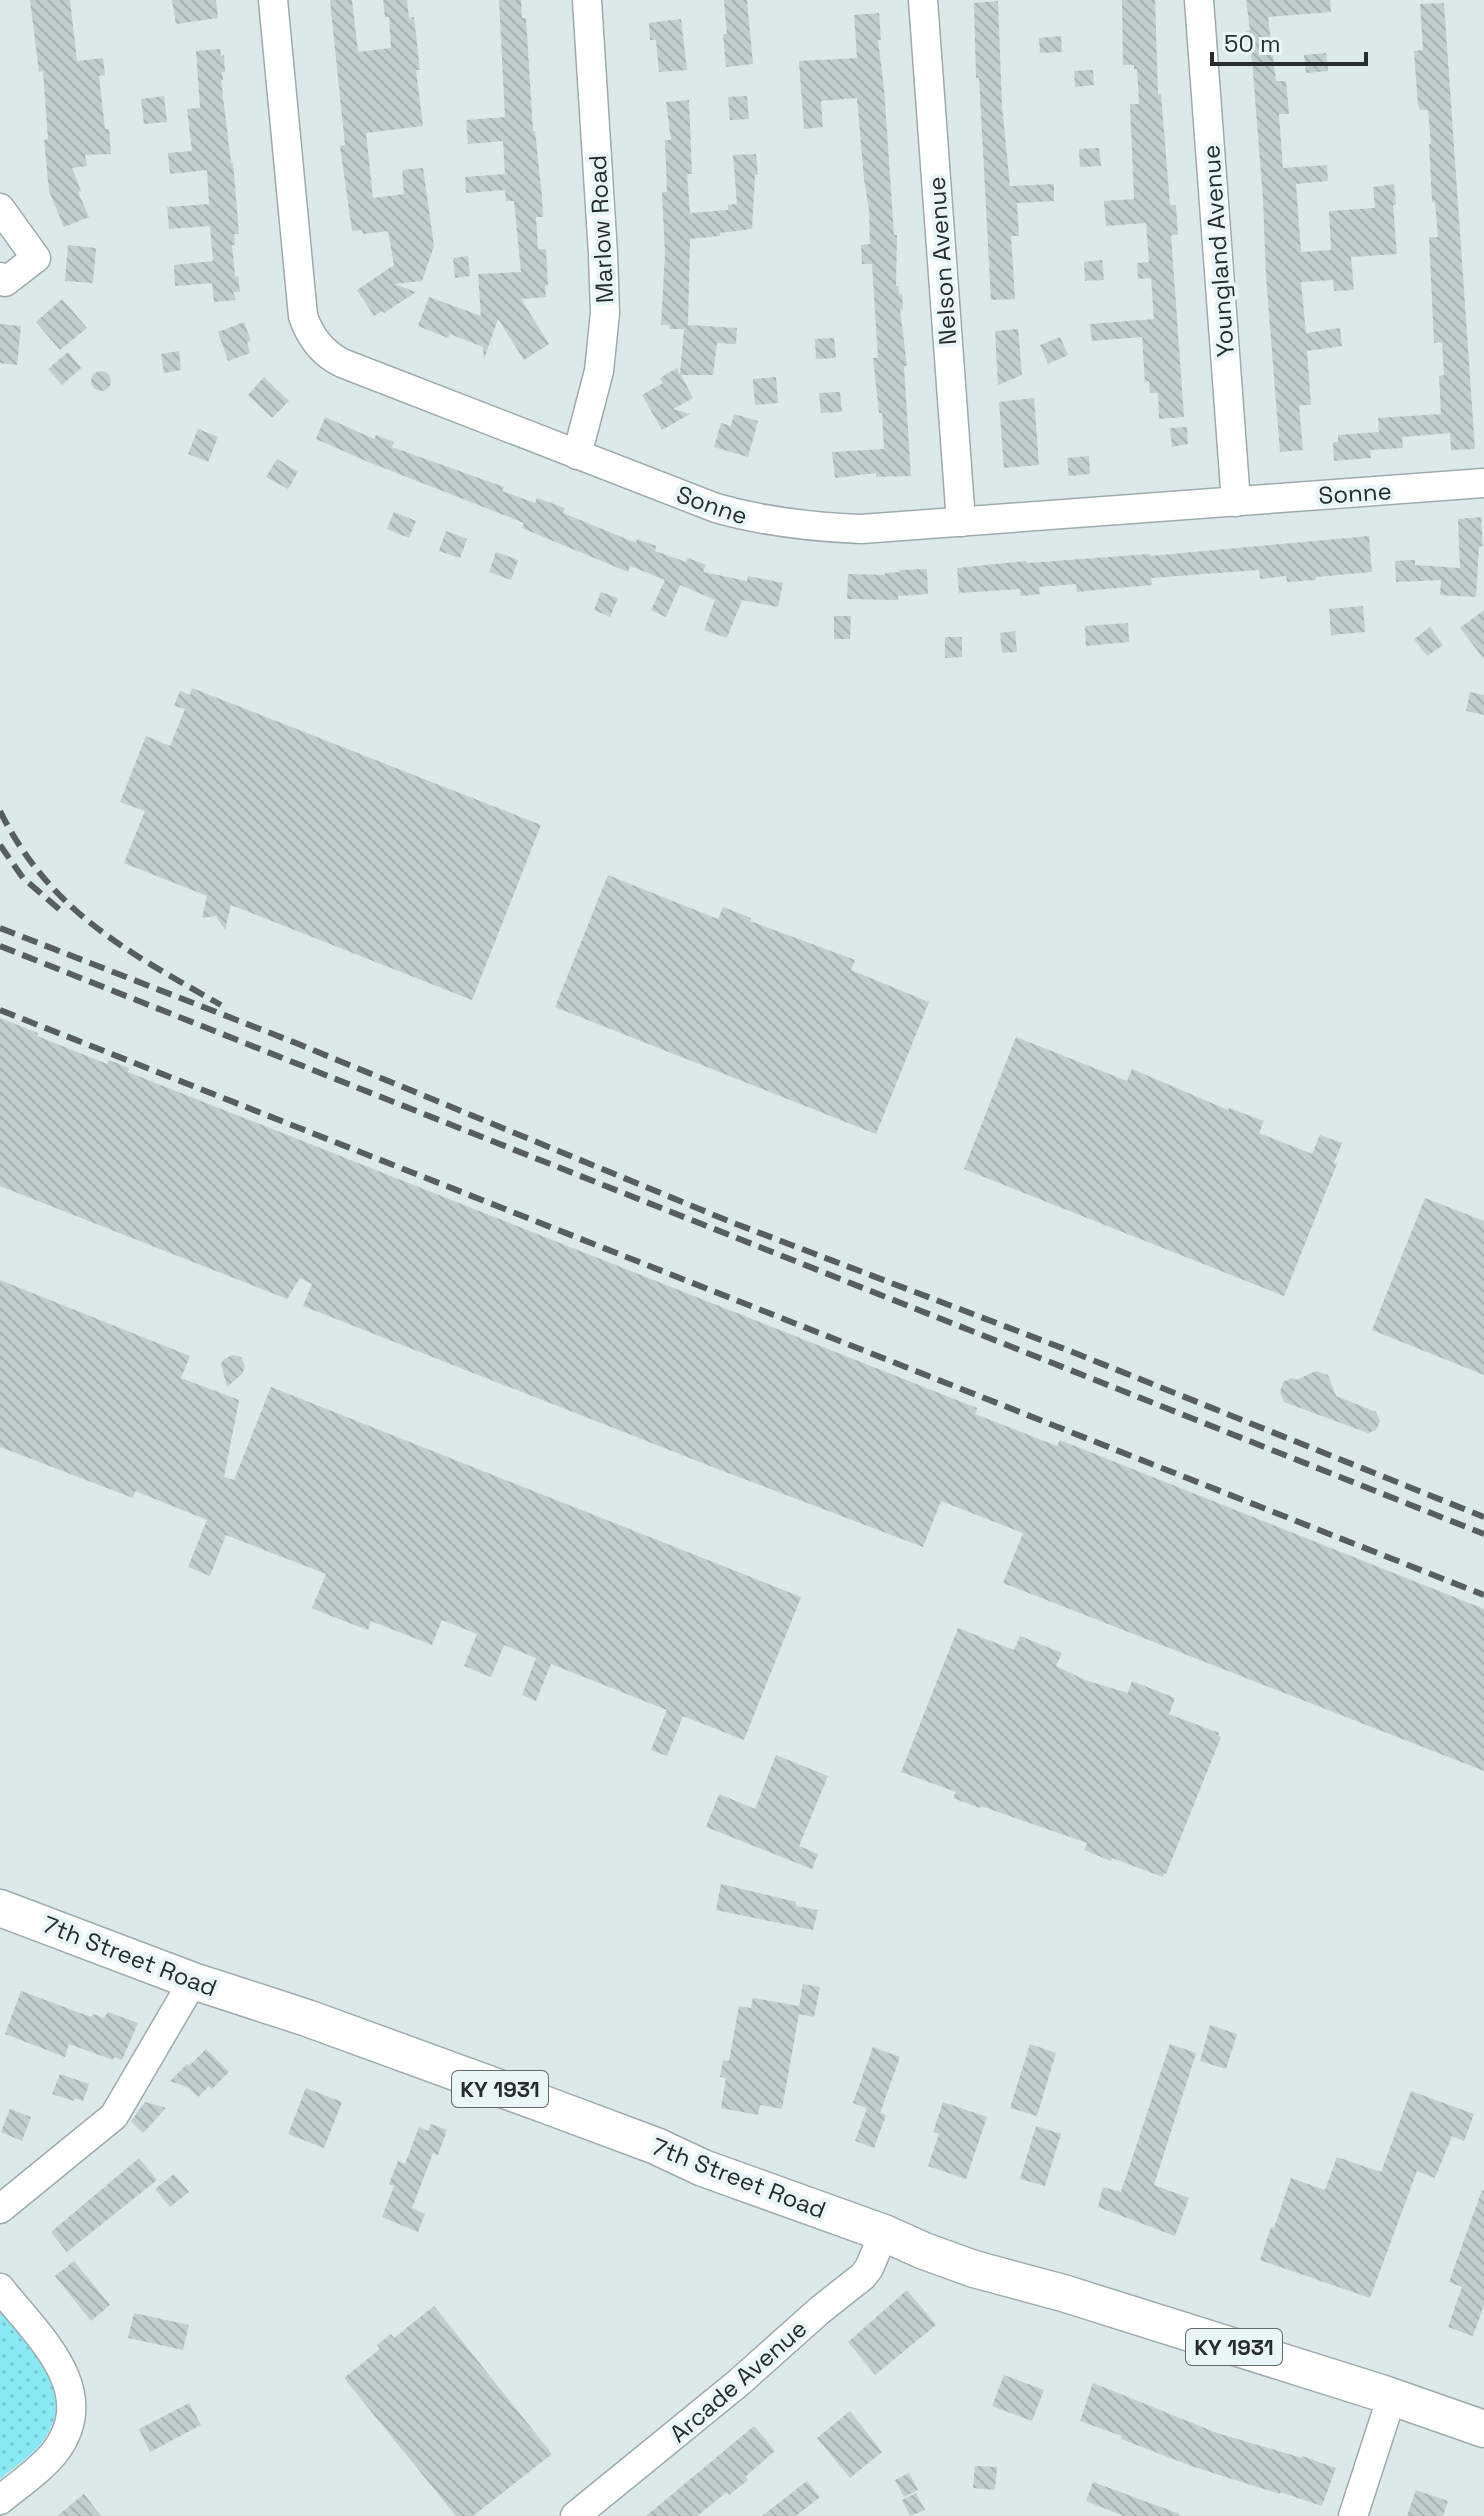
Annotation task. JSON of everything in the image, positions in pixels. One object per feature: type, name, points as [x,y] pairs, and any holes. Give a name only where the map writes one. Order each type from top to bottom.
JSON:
[{"type":"main road","name":"7th Street Road","points":[[0,1908],[193,1981],[307,2018],[546,2105],[656,2146],[703,2168],[974,2269],[1063,2293],[1392,2396],[1484,2429]]},
{"type":"street","name":"Sonne","points":[[273,0],[300,298],[307,329],[317,344],[342,363],[716,508],[757,520],[807,526],[861,529],[1484,483]]},
{"type":"street","name":"Marlow Road","points":[[577,455],[599,371],[605,313],[587,0]]},
{"type":"street","name":"Nelson Avenue","points":[[923,0],[961,522]]},
{"type":"street","name":"Youngland Avenue","points":[[1199,0],[1236,502]]},
{"type":"street","points":[[0,208],[36,258],[5,282],[0,277]]},
{"type":"street","points":[[0,2209],[114,2116],[193,1981]]},
{"type":"street","name":"Arcade Avenue","points":[[575,2516],[863,2276],[884,2233]]},
{"type":"street","points":[[0,2288],[61,2365],[69,2384],[72,2404],[69,2427],[53,2454],[0,2500]]},
{"type":"street","points":[[1353,2516],[1392,2396]]},
{"type":"shaded area","points":[[3,2311],[49,2371],[57,2405],[53,2422],[43,2441],[0,2479],[0,2314]]},
{"type":"building","points":[[30,0],[70,0],[77,61],[103,58],[105,75],[99,76],[111,154],[85,155],[87,166],[72,168],[89,217],[64,227],[49,191],[44,140],[48,139],[43,71],[39,72]]},
{"type":"building","points":[[172,0],[216,0],[218,18],[176,24]]},
{"type":"building","points":[[330,0],[352,0],[358,52],[391,48],[389,17],[385,17],[383,0],[407,0],[409,18],[414,17],[423,126],[366,133],[373,198],[404,194],[402,170],[423,168],[434,246],[422,281],[394,284],[416,292],[374,316],[357,290],[394,265],[388,231],[363,234],[362,230],[352,231],[340,146],[345,145]]},
{"type":"building","points":[[499,0],[521,0],[522,18],[526,18],[533,131],[542,197],[543,217],[536,217],[538,249],[546,249],[546,297],[521,299],[549,344],[524,360],[498,319],[484,359],[483,347],[418,326],[429,297],[481,316],[478,274],[521,272],[514,201],[506,201],[505,190],[466,193],[465,177],[505,174],[503,141],[468,144],[466,120],[505,117]]},
{"type":"building","points":[[724,0],[747,0],[753,64],[726,67]]},
{"type":"building","points":[[1122,0],[1155,0],[1158,94],[1161,94],[1170,205],[1176,205],[1178,235],[1171,235],[1184,417],[1159,419],[1158,393],[1150,393],[1149,381],[1145,382],[1142,337],[1092,341],[1090,324],[1154,319],[1151,278],[1138,279],[1137,263],[1149,262],[1146,223],[1106,226],[1104,201],[1134,199],[1130,104],[1139,104],[1137,69],[1134,65],[1123,65]]},
{"type":"building","points":[[1246,0],[1330,0],[1331,12],[1268,17],[1276,81],[1286,81],[1289,114],[1279,114],[1283,168],[1327,165],[1328,181],[1296,184],[1301,252],[1331,250],[1329,211],[1375,208],[1373,187],[1394,184],[1397,254],[1351,257],[1354,290],[1334,291],[1333,280],[1301,282],[1306,333],[1340,328],[1342,346],[1307,351],[1311,405],[1299,405],[1303,450],[1280,452]]},
{"type":"building","points":[[998,1],[1002,106],[1010,186],[1054,184],[1054,201],[1017,203],[1019,236],[1011,236],[1015,299],[991,300],[974,3]]},
{"type":"building","points":[[1444,3],[1475,449],[1451,450],[1450,433],[1402,437],[1403,448],[1370,450],[1371,458],[1334,461],[1333,442],[1338,442],[1338,435],[1379,432],[1378,418],[1441,414],[1439,376],[1444,375],[1442,342],[1434,343],[1429,237],[1438,237],[1435,202],[1432,202],[1428,110],[1420,110],[1418,105],[1414,51],[1423,50],[1420,4]]},
{"type":"building","points":[[879,13],[881,40],[878,40],[894,235],[897,235],[896,286],[902,294],[903,310],[900,310],[907,366],[904,366],[911,476],[876,477],[876,473],[835,478],[832,452],[884,449],[873,358],[878,358],[872,264],[862,264],[861,245],[870,244],[869,210],[857,98],[821,101],[823,127],[804,129],[799,61],[857,58],[854,15]]},
{"type":"building","points":[[681,19],[687,70],[659,72],[656,40],[650,40],[649,23]]},
{"type":"building","points":[[1061,36],[1062,52],[1040,53],[1039,38]]},
{"type":"building","points":[[220,49],[221,56],[224,55],[225,72],[222,72],[221,80],[239,234],[234,234],[235,245],[232,245],[235,277],[238,276],[240,292],[233,292],[236,300],[214,302],[212,283],[175,286],[174,265],[213,261],[210,226],[169,229],[167,207],[209,204],[207,170],[170,174],[168,153],[192,151],[187,109],[200,108],[196,51]]},
{"type":"building","points":[[1326,53],[1328,71],[1306,73],[1304,55]]},
{"type":"building","points":[[1093,70],[1094,85],[1075,87],[1074,71]]},
{"type":"building","points":[[164,96],[167,122],[144,124],[141,99]]},
{"type":"building","points":[[747,96],[749,119],[730,120],[728,97]]},
{"type":"building","points":[[689,100],[692,174],[687,174],[690,213],[728,210],[728,205],[737,204],[733,155],[756,154],[758,175],[755,175],[752,229],[690,239],[688,325],[737,328],[736,344],[717,343],[713,375],[681,375],[693,398],[673,409],[690,414],[662,430],[642,395],[663,383],[660,378],[677,368],[680,374],[684,329],[669,329],[670,325],[661,325],[665,254],[662,192],[667,192],[665,140],[671,140],[666,102]]},
{"type":"building","points":[[1099,148],[1101,166],[1080,167],[1079,149]]},
{"type":"building","points":[[68,245],[96,248],[93,283],[65,281]]},
{"type":"building","points":[[468,256],[470,276],[455,278],[453,258]]},
{"type":"building","points":[[1102,260],[1104,280],[1085,281],[1084,262]]},
{"type":"building","points":[[62,299],[87,328],[60,350],[36,322]]},
{"type":"building","points":[[244,322],[251,341],[247,342],[250,353],[228,361],[218,332]]},
{"type":"building","points":[[0,324],[21,326],[17,365],[0,363]]},
{"type":"building","points":[[1018,329],[1022,375],[998,385],[995,331]]},
{"type":"building","points":[[1060,337],[1068,355],[1048,364],[1040,345]]},
{"type":"building","points":[[834,338],[836,358],[816,359],[815,339]]},
{"type":"building","points":[[179,351],[181,370],[164,373],[161,354]]},
{"type":"building","points":[[68,352],[81,368],[62,385],[48,369]]},
{"type":"building","points":[[101,371],[108,374],[111,381],[108,388],[101,391],[94,388],[91,381],[94,374]]},
{"type":"building","points":[[264,377],[289,401],[272,418],[248,395]]},
{"type":"building","points":[[776,377],[778,403],[755,405],[753,379]]},
{"type":"building","points":[[840,392],[842,412],[821,413],[819,393]]},
{"type":"building","points":[[1034,398],[1039,465],[1004,468],[999,402]]},
{"type":"building","points":[[734,414],[758,421],[748,457],[714,447],[721,423],[731,426]]},
{"type":"building","points":[[325,417],[374,439],[376,435],[394,442],[392,447],[504,487],[502,491],[535,503],[537,498],[565,508],[563,513],[636,543],[637,539],[656,546],[655,551],[686,562],[688,558],[706,565],[703,572],[747,581],[748,576],[783,583],[778,607],[742,600],[727,638],[704,630],[715,600],[680,585],[666,617],[651,610],[665,580],[630,566],[628,572],[522,528],[524,523],[316,439]]},
{"type":"building","points":[[1187,427],[1188,444],[1172,447],[1170,428]]},
{"type":"building","points":[[198,429],[218,437],[208,462],[188,454]]},
{"type":"building","points":[[1089,456],[1090,474],[1069,476],[1067,458]]},
{"type":"building","points":[[277,459],[298,472],[288,489],[266,477]]},
{"type":"building","points":[[394,512],[416,521],[409,538],[387,529]]},
{"type":"building","points":[[1481,517],[1483,546],[1479,547],[1476,597],[1440,595],[1441,580],[1396,582],[1395,561],[1415,560],[1415,565],[1460,568],[1458,519]]},
{"type":"building","points":[[446,531],[467,539],[460,558],[439,551]]},
{"type":"building","points":[[1369,536],[1372,572],[1316,577],[1316,580],[1287,582],[1286,576],[1260,579],[1259,570],[1151,578],[1152,585],[1077,592],[1076,584],[1039,587],[1040,594],[1021,596],[1020,589],[959,593],[957,568],[1026,561],[1150,556]]},
{"type":"building","points":[[496,552],[518,560],[511,580],[489,572]]},
{"type":"building","points":[[927,569],[928,594],[898,596],[898,600],[847,599],[848,574],[885,575],[899,570]]},
{"type":"building","points":[[601,592],[618,598],[610,617],[594,610]]},
{"type":"building","points":[[1363,606],[1365,632],[1331,635],[1329,609]]},
{"type":"building","points":[[1484,610],[1484,659],[1460,628]]},
{"type":"building","points":[[834,616],[851,616],[850,639],[834,639]]},
{"type":"building","points":[[1128,623],[1129,642],[1086,646],[1085,626]]},
{"type":"building","points":[[1430,627],[1443,645],[1427,656],[1414,639]]},
{"type":"building","points":[[1015,631],[1017,652],[1002,653],[1000,633]]},
{"type":"building","points":[[945,637],[962,637],[962,657],[945,658]]},
{"type":"building","points":[[192,688],[541,825],[472,1000],[231,905],[225,930],[216,916],[202,918],[207,896],[124,863],[145,811],[120,802],[146,736],[170,746],[185,709],[174,706],[180,691],[190,695]]},
{"type":"building","points":[[1470,692],[1484,695],[1484,715],[1466,711]]},
{"type":"building","points":[[608,875],[718,919],[723,907],[751,918],[750,921],[855,960],[851,970],[929,1002],[876,1134],[555,1007]]},
{"type":"building","points":[[0,1018],[107,1064],[109,1060],[129,1068],[128,1072],[977,1408],[975,1414],[1057,1446],[1060,1440],[1484,1609],[1484,1771],[1003,1583],[1023,1533],[941,1501],[923,1547],[303,1306],[312,1284],[300,1278],[287,1299],[0,1186]]},
{"type":"building","points":[[1016,1037],[1127,1081],[1132,1069],[1228,1110],[1264,1121],[1259,1133],[1312,1154],[1320,1135],[1342,1143],[1334,1163],[1337,1164],[1284,1296],[964,1169]]},
{"type":"building","points":[[1425,1198],[1484,1221],[1484,1375],[1372,1330]]},
{"type":"building","points":[[0,1280],[190,1356],[181,1378],[239,1400],[224,1477],[234,1480],[271,1387],[801,1597],[744,1740],[683,1716],[667,1756],[651,1750],[667,1710],[551,1664],[536,1701],[522,1695],[536,1658],[504,1645],[491,1677],[464,1666],[477,1634],[442,1620],[432,1645],[371,1621],[368,1630],[331,1616],[312,1608],[326,1574],[226,1535],[210,1576],[188,1567],[207,1520],[135,1491],[133,1498],[0,1447]]},
{"type":"building","points":[[233,1355],[241,1357],[245,1367],[242,1374],[227,1387],[221,1364]]},
{"type":"building","points":[[1316,1371],[1328,1375],[1336,1396],[1376,1412],[1380,1421],[1376,1430],[1368,1433],[1284,1402],[1280,1392],[1283,1382]]},
{"type":"building","points":[[958,1628],[1014,1650],[1020,1636],[1062,1653],[1056,1666],[1085,1680],[1128,1693],[1132,1681],[1175,1698],[1169,1714],[1219,1733],[1221,1737],[1163,1877],[1084,1850],[1087,1843],[953,1798],[956,1792],[901,1772]]},
{"type":"building","points":[[776,1755],[828,1776],[799,1846],[818,1854],[812,1869],[706,1827],[719,1794],[755,1809]]},
{"type":"building","points":[[721,1884],[818,1910],[813,1930],[716,1910]]},
{"type":"building","points":[[803,1984],[820,1987],[814,2017],[799,2014],[782,2109],[760,2105],[758,2115],[721,2108],[726,2078],[720,2077],[723,2060],[729,2061],[739,2006],[751,2008],[753,1998],[799,2006]]},
{"type":"building","points":[[21,1991],[91,2017],[93,2014],[104,2018],[108,2012],[138,2023],[122,2060],[114,2057],[113,2060],[69,2044],[65,2057],[5,2034]]},
{"type":"building","points":[[1210,2025],[1237,2034],[1226,2069],[1200,2061]]},
{"type":"building","points":[[1030,2044],[1056,2053],[1037,2116],[1010,2108]]},
{"type":"building","points":[[1170,2044],[1196,2053],[1154,2185],[1189,2198],[1175,2236],[1098,2207],[1103,2187],[1121,2192]]},
{"type":"building","points":[[873,2047],[900,2057],[880,2113],[853,2103]]},
{"type":"building","points":[[206,2049],[229,2072],[212,2089],[209,2086],[198,2097],[189,2088],[170,2081]]},
{"type":"building","points":[[60,2074],[89,2084],[83,2101],[52,2094]]},
{"type":"building","points":[[306,2088],[342,2102],[324,2148],[288,2134]]},
{"type":"building","points":[[1411,2091],[1474,2114],[1464,2141],[1452,2136],[1435,2178],[1417,2171],[1370,2298],[1260,2260],[1291,2178],[1325,2190],[1337,2157],[1381,2172]]},
{"type":"building","points":[[145,2102],[166,2108],[143,2133],[131,2121]]},
{"type":"building","points":[[943,2102],[987,2117],[966,2179],[928,2166],[939,2134],[933,2132]]},
{"type":"building","points":[[867,2108],[886,2115],[874,2148],[855,2141]]},
{"type":"building","points":[[10,2109],[31,2117],[22,2141],[1,2132]]},
{"type":"building","points":[[431,2124],[447,2130],[438,2155],[433,2153],[412,2208],[425,2214],[418,2232],[382,2217],[394,2186],[389,2184],[398,2161],[405,2164],[419,2127],[428,2131]]},
{"type":"building","points":[[1036,2126],[1061,2134],[1045,2186],[1020,2179]]},
{"type":"building","points":[[139,2158],[157,2180],[67,2252],[51,2232]]},
{"type":"building","points":[[174,2174],[189,2192],[170,2207],[155,2189]]},
{"type":"building","points":[[1482,2190],[1484,2305],[1473,2336],[1448,2327],[1462,2287],[1449,2282]]},
{"type":"building","points":[[74,2261],[110,2305],[91,2321],[55,2276]]},
{"type":"building","points":[[907,2290],[936,2325],[875,2375],[848,2342]]},
{"type":"building","points":[[434,2306],[552,2454],[473,2516],[456,2516],[344,2378],[380,2349],[377,2345],[391,2334],[394,2338]]},
{"type":"building","points":[[134,2313],[189,2325],[183,2350],[128,2338]]},
{"type":"building","points":[[1004,2375],[1044,2390],[1032,2421],[992,2406]]},
{"type":"building","points":[[1093,2383],[1217,2433],[1336,2468],[1322,2506],[1194,2467],[1080,2421]]},
{"type":"building","points":[[189,2403],[201,2425],[150,2452],[139,2429]]},
{"type":"building","points":[[850,2411],[882,2452],[850,2478],[817,2438]]},
{"type":"building","points":[[754,2426],[775,2451],[745,2477],[748,2480],[697,2516],[646,2516]]},
{"type":"building","points":[[975,2466],[997,2467],[995,2490],[973,2488]]},
{"type":"building","points":[[909,2473],[918,2490],[904,2497],[895,2480]]},
{"type":"building","points":[[807,2481],[820,2497],[796,2516],[762,2516]]},
{"type":"building","points":[[1093,2482],[1180,2514],[1124,2516],[1086,2501]]},
{"type":"building","points":[[1416,2490],[1448,2501],[1443,2516],[1407,2516]]},
{"type":"building","points":[[916,2493],[925,2510],[910,2516],[902,2500]]},
{"type":"building","points":[[84,2494],[101,2516],[57,2516]]},
{"type":"railway","points":[[0,811],[20,846],[67,903],[123,947],[221,1005]]},
{"type":"railway","points":[[0,845],[23,878],[60,910]]},
{"type":"railway","points":[[0,928],[296,1043],[731,1222],[1070,1351],[1484,1517]]},
{"type":"railway","points":[[0,946],[1484,1534]]},
{"type":"railway","points":[[0,1010],[1484,1595]]}]
